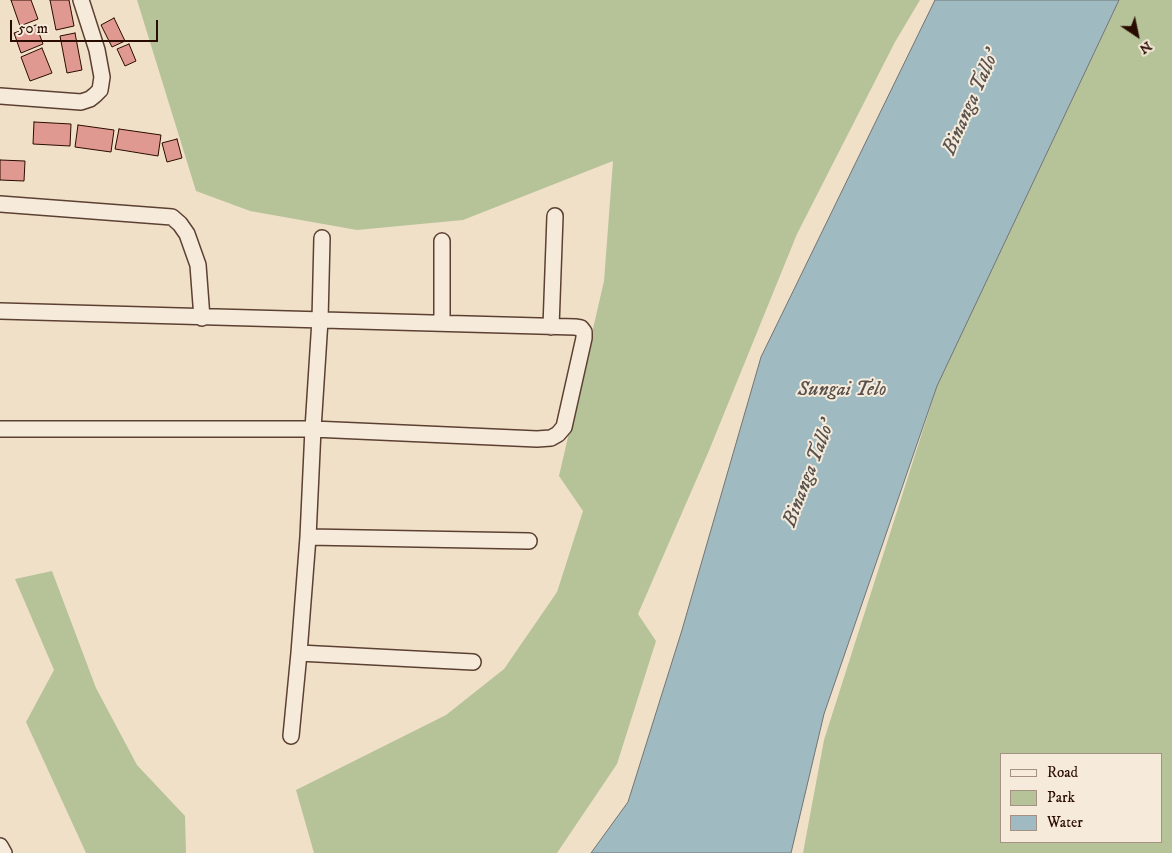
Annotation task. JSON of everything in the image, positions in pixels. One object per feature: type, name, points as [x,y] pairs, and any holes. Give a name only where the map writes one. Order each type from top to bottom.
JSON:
[{"type":"street","points":[[0,96],[81,102],[95,95],[100,90],[102,76],[98,50],[82,0]]},
{"type":"street","points":[[0,204],[172,217],[187,234],[198,265],[202,318]]},
{"type":"street","points":[[551,327],[555,216]]},
{"type":"street","points":[[291,736],[308,536],[320,320],[322,238]]},
{"type":"street","points":[[442,241],[442,323]]},
{"type":"street","points":[[0,311],[202,318],[442,323],[581,328],[584,332],[564,428],[551,438],[313,430],[0,429]]},
{"type":"street","points":[[308,536],[529,541]]},
{"type":"street","points":[[299,653],[473,662]]},
{"type":"street","points":[[0,846],[4,853]]},
{"type":"green space","points":[[137,0],[920,0],[895,42],[797,234],[708,453],[638,614],[656,641],[617,764],[557,853],[314,853],[296,790],[446,715],[504,669],[557,592],[583,511],[559,476],[604,281],[613,161],[463,220],[357,230],[250,211],[196,191]]},
{"type":"green space","points":[[1119,0],[1172,0],[1172,853],[803,853],[824,740],[937,386]]},
{"type":"green space","points":[[52,571],[96,688],[137,765],[185,816],[186,853],[86,853],[26,722],[54,670],[15,579]]},
{"type":"water","name":"Sungai Telo","points":[[935,0],[1119,0],[937,386],[824,714],[791,853],[591,853],[628,802],[682,630],[761,357]]},
{"type":"building","points":[[11,0],[31,0],[38,19],[20,26]]},
{"type":"building","points":[[50,0],[69,0],[74,26],[56,30]]},
{"type":"building","points":[[114,18],[125,41],[112,47],[101,25]]},
{"type":"building","points":[[36,25],[43,44],[21,53],[14,33]]},
{"type":"building","points":[[75,33],[82,70],[67,73],[60,36]]},
{"type":"building","points":[[129,44],[136,61],[125,66],[117,49]]},
{"type":"building","points":[[42,48],[52,73],[30,81],[21,57]]},
{"type":"building","points":[[34,122],[71,124],[70,146],[33,144]]},
{"type":"building","points":[[78,125],[114,130],[111,152],[75,147]]},
{"type":"building","points":[[119,129],[161,135],[158,156],[115,149]]},
{"type":"building","points":[[177,139],[182,158],[167,162],[162,143]]},
{"type":"building","points":[[0,160],[25,161],[24,181],[0,180]]},
{"type":"water label","name":"Binanga Tallo'","points":[[972,103]]},
{"type":"water label","name":"Binanga Tallo'","points":[[810,474]]}]
